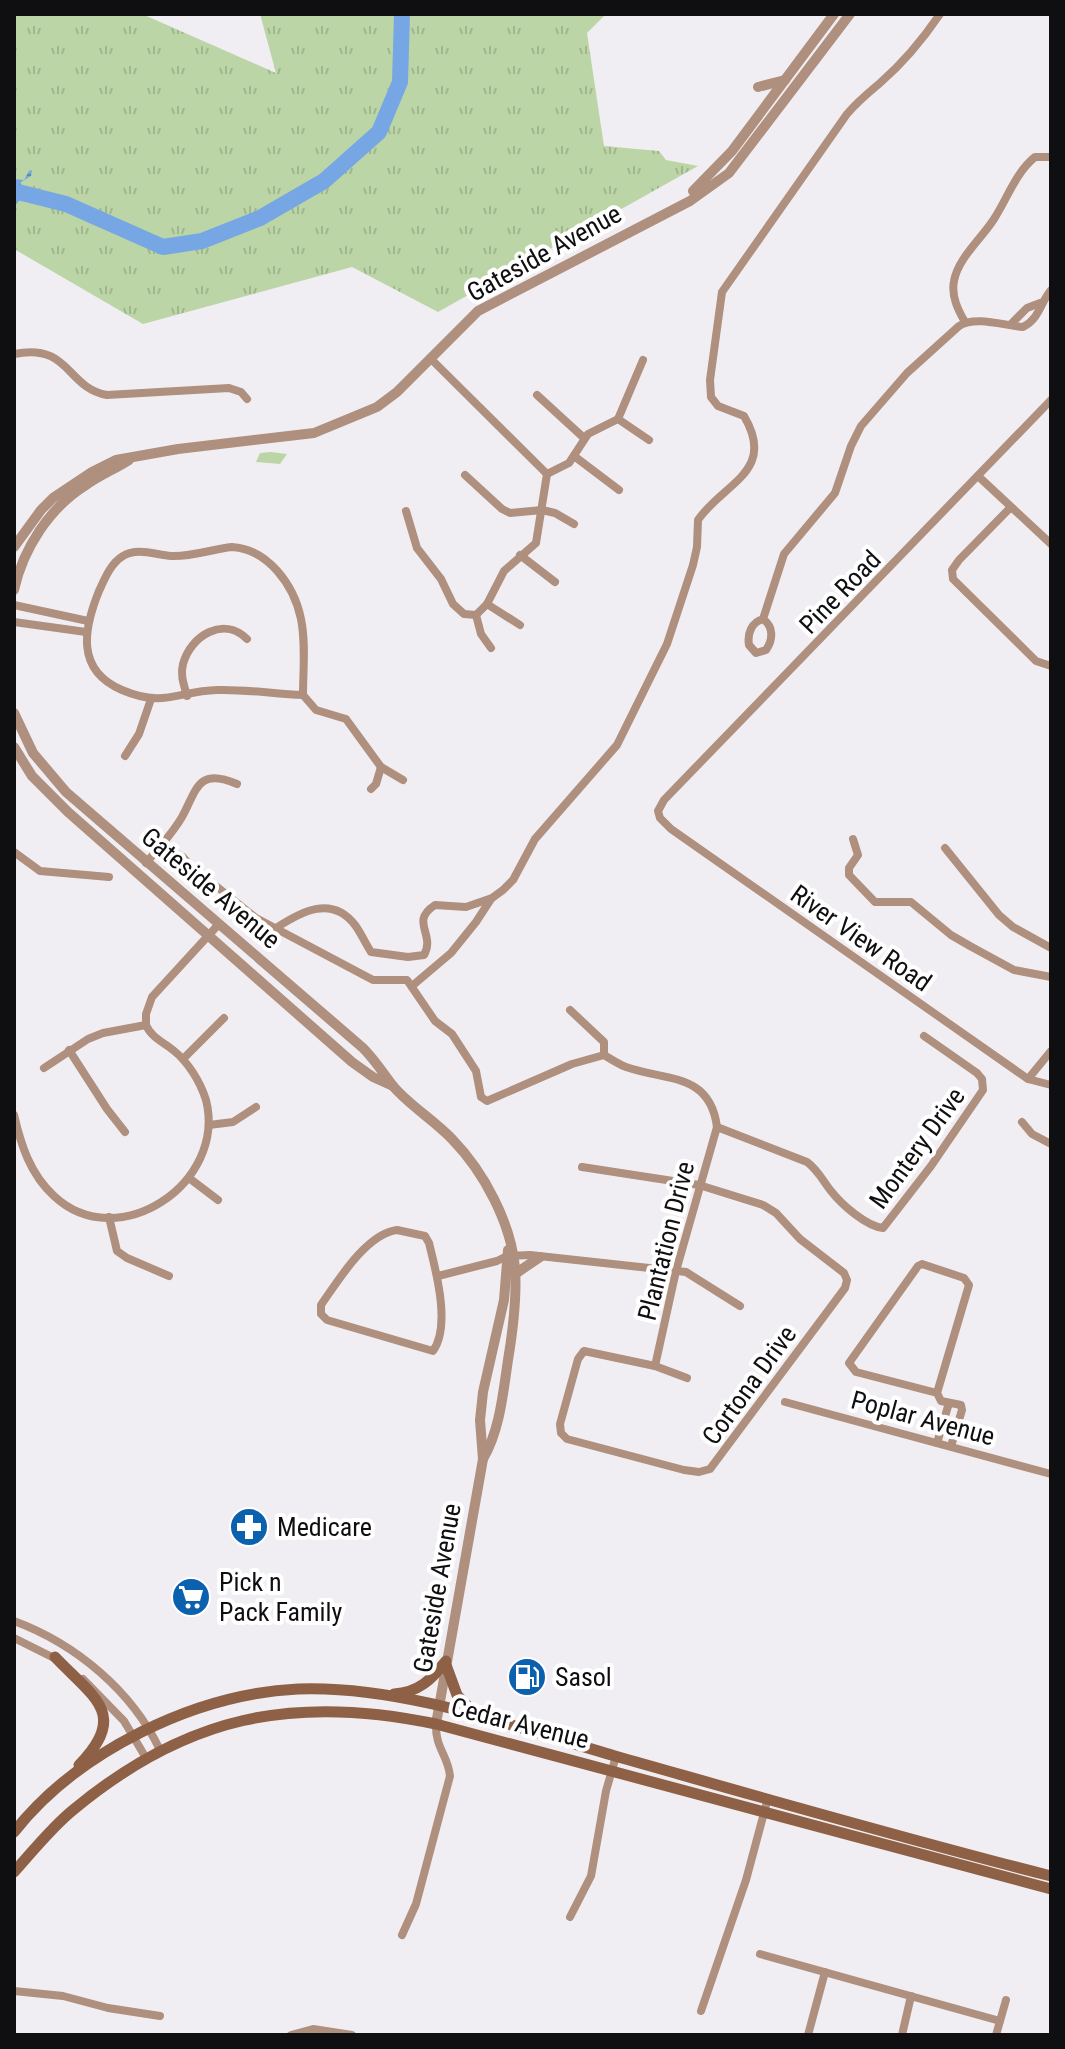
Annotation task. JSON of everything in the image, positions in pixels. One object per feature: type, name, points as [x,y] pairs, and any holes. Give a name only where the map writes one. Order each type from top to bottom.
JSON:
[{"type":"main road","points":[[55,1657],[97,1702],[105,1724],[95,1749],[59,1786]]},
{"type":"main road","points":[[386,1695],[407,1693],[423,1686],[446,1663],[457,1695],[477,1716]]},
{"type":"main road","name":"Cedar Avenue","points":[[14,1832],[59,1786],[149,1727],[212,1705],[271,1692],[327,1689],[386,1695],[477,1716],[767,1804],[967,1860],[1051,1889]]},
{"type":"main road","name":"Cedar Avenue","points":[[14,1872],[72,1811],[160,1750],[201,1731],[229,1723],[297,1713],[379,1714],[436,1724],[767,1804]]},
{"type":"main road","name":"Cedar Avenue","points":[[967,1860],[1051,1876]]},
{"type":"street","name":"Gateside Avenue","points":[[677,206],[724,161],[834,14]]},
{"type":"street","name":"Gateside Avenue","points":[[14,547],[53,498],[102,466],[134,457],[314,433],[357,417],[390,398],[467,321],[490,304],[690,201],[735,167],[850,14]]},
{"type":"street","points":[[412,986],[451,953],[492,898],[513,880],[535,839],[617,745],[649,686],[683,599],[697,547],[698,520],[743,478],[753,460],[752,437],[744,416],[718,406],[711,397],[710,380],[722,292],[847,114],[864,94],[906,57],[940,14]]},
{"type":"street","points":[[758,87],[785,80]]},
{"type":"street","points":[[965,322],[954,296],[954,280],[958,270],[992,222],[1024,168],[1035,157],[1051,157]]},
{"type":"street","points":[[763,619],[784,554],[835,493],[861,426],[907,373],[965,322],[1026,326],[1039,313],[1040,303],[1051,290]]},
{"type":"street","points":[[14,354],[33,352],[60,360],[91,391],[107,395],[229,388],[241,392],[247,399]]},
{"type":"street","points":[[430,358],[547,474]]},
{"type":"street","points":[[547,474],[565,466],[584,438],[618,419],[643,360]]},
{"type":"street","points":[[537,395],[584,438]]},
{"type":"street","name":"Pine Road","points":[[658,811],[664,800],[1051,400]]},
{"type":"street","points":[[618,419],[649,440]]},
{"type":"street","points":[[574,456],[619,490]]},
{"type":"street","name":"Gateside Avenue","points":[[14,590],[26,555],[55,511],[82,486],[134,457]]},
{"type":"street","points":[[406,511],[417,548],[441,579],[453,604],[464,614],[476,615],[487,604],[504,571],[536,543],[547,474]]},
{"type":"street","points":[[465,475],[502,509],[518,513],[542,510],[555,513],[574,524]]},
{"type":"street","points":[[978,476],[1051,544]]},
{"type":"street","points":[[1011,507],[959,560],[952,570],[953,579],[1036,661],[1051,666]]},
{"type":"street","points":[[303,695],[215,690],[151,699],[113,685],[97,672],[88,654],[86,632],[104,579],[116,561],[138,552],[184,555],[232,547],[250,549],[260,554],[274,566],[300,616],[303,695],[316,710],[346,719],[381,767],[403,780]]},
{"type":"street","points":[[520,555],[555,582]]},
{"type":"street","points":[[487,604],[520,625]]},
{"type":"street","points":[[14,605],[88,621]]},
{"type":"street","points":[[31,624],[33,610]]},
{"type":"street","points":[[476,615],[481,634],[491,648]]},
{"type":"street","points":[[14,622],[86,632]]},
{"type":"street","points":[[187,696],[182,679],[184,660],[201,639],[215,628],[222,627],[236,629],[247,639]]},
{"type":"street","points":[[125,756],[139,734],[151,699]]},
{"type":"street","name":"Gateside Avenue","points":[[14,713],[23,738],[53,779],[146,863],[363,1048],[393,1086],[447,1134],[487,1184],[515,1274],[514,1309],[502,1396],[492,1441],[483,1459]]},
{"type":"street","name":"Gateside Avenue","points":[[14,747],[47,793],[352,1062],[393,1086]]},
{"type":"street","points":[[371,789],[381,767]]},
{"type":"street","points":[[146,863],[181,818],[199,784],[214,779],[237,784]]},
{"type":"street","name":"River View Road","points":[[658,811],[660,818],[671,829],[1028,1079],[1051,1085]]},
{"type":"street","points":[[853,839],[858,855],[849,868],[852,879],[878,903],[907,901],[922,908],[951,935],[1014,970],[1051,977]]},
{"type":"street","points":[[162,846],[183,857],[199,876],[256,918],[373,980],[407,980],[435,1021],[459,1044],[476,1071],[481,1097],[487,1101],[572,1064],[604,1055],[626,1067],[687,1082],[711,1103],[717,1127]]},
{"type":"street","points":[[945,848],[1007,922],[1051,948]]},
{"type":"street","points":[[14,852],[40,871],[109,877]]},
{"type":"street","points":[[276,928],[296,915],[333,907],[344,913],[355,926],[371,952],[417,956],[427,952],[422,924],[424,914],[435,905],[466,907],[492,898]]},
{"type":"street","points":[[14,1115],[27,1159],[35,1174],[55,1197],[77,1210],[109,1217],[153,1207],[174,1194],[189,1178],[203,1151],[209,1125],[205,1096],[183,1059],[149,1032],[146,1014],[152,997],[218,925]]},
{"type":"street","points":[[570,1010],[604,1042],[604,1055]]},
{"type":"street","points":[[183,1059],[224,1018]]},
{"type":"street","points":[[44,1068],[69,1050],[103,1033],[146,1025]]},
{"type":"street","name":"Montery Drive","points":[[717,1127],[807,1162],[838,1199],[873,1225],[883,1228],[941,1153],[983,1090],[984,1083],[977,1073],[924,1036]]},
{"type":"street","points":[[69,1050],[125,1132]]},
{"type":"street","points":[[1028,1079],[1049,1054]]},
{"type":"street","points":[[1049,1054],[1051,1068]]},
{"type":"street","points":[[209,1125],[233,1122],[256,1107]]},
{"type":"street","points":[[1022,1122],[1028,1131],[1051,1144]]},
{"type":"street","name":"Plantation Drive","points":[[655,1366],[676,1271],[717,1127]]},
{"type":"street","name":"Cortona Drive","points":[[582,1167],[699,1185],[770,1208],[800,1239],[842,1270],[846,1277],[846,1284],[710,1469],[699,1472],[684,1470],[567,1439],[561,1433],[560,1424],[582,1352],[655,1366],[687,1378]]},
{"type":"street","points":[[189,1178],[218,1200]]},
{"type":"street","points":[[109,1217],[117,1251],[169,1276]]},
{"type":"street","points":[[389,1231],[425,1236],[438,1276],[442,1299],[437,1344],[433,1351],[327,1320],[321,1314],[321,1305],[352,1261],[389,1231]]},
{"type":"street","name":"Gateside Avenue","points":[[436,1724],[483,1459],[480,1420],[483,1392],[504,1300],[510,1252]]},
{"type":"street","points":[[438,1276],[510,1252],[676,1271],[698,1278],[740,1306]]},
{"type":"street","points":[[515,1274],[540,1257]]},
{"type":"street","points":[[937,1393],[856,1372],[849,1363],[922,1264],[964,1278],[969,1285],[937,1393],[941,1401],[962,1407],[951,1446]]},
{"type":"street","name":"Poplar Avenue","points":[[785,1402],[1051,1474]]},
{"type":"street","points":[[937,1443],[949,1403]]},
{"type":"street","points":[[14,1621],[49,1637],[84,1661],[125,1697],[149,1727],[160,1750]]},
{"type":"street","points":[[14,1638],[55,1657],[99,1692],[134,1736],[146,1758]]},
{"type":"street","points":[[402,1935],[416,1904],[450,1776],[449,1766],[436,1741],[436,1724]]},
{"type":"street","points":[[570,1917],[591,1876],[616,1756]]},
{"type":"street","points":[[701,2011],[746,1880],[767,1804]]},
{"type":"street","points":[[760,1954],[1000,2021]]},
{"type":"street","points":[[808,2035],[825,1972]]},
{"type":"street","points":[[14,1991],[63,1996],[108,2008],[160,2016]]},
{"type":"street","points":[[902,2035],[911,1996]]},
{"type":"street","points":[[996,2035],[1006,2000]]},
{"type":"street","points":[[291,2035],[313,2029],[352,2035]]},
{"type":"green space","points":[[17,14],[142,14],[276,73],[260,14],[606,14],[587,33],[604,146],[659,151],[666,160],[698,166],[438,312],[352,267],[143,324],[14,249],[14,18]]},
{"type":"green space","points":[[260,453],[287,454],[280,464],[256,462]]},
{"type":"water","points":[[32,170],[31,176],[21,182],[21,187],[27,191],[14,207],[14,179],[24,180]]},
{"type":"waterway","points":[[14,191],[66,204],[163,247],[202,241],[260,218],[324,181],[379,132],[400,82],[402,14]]},
{"type":"place","name":"Medicare","points":[[249,1527]]},
{"type":"place","name":"Pick n Pack Family","points":[[191,1597]]},
{"type":"place","name":"Sasol","points":[[527,1677]]}]
